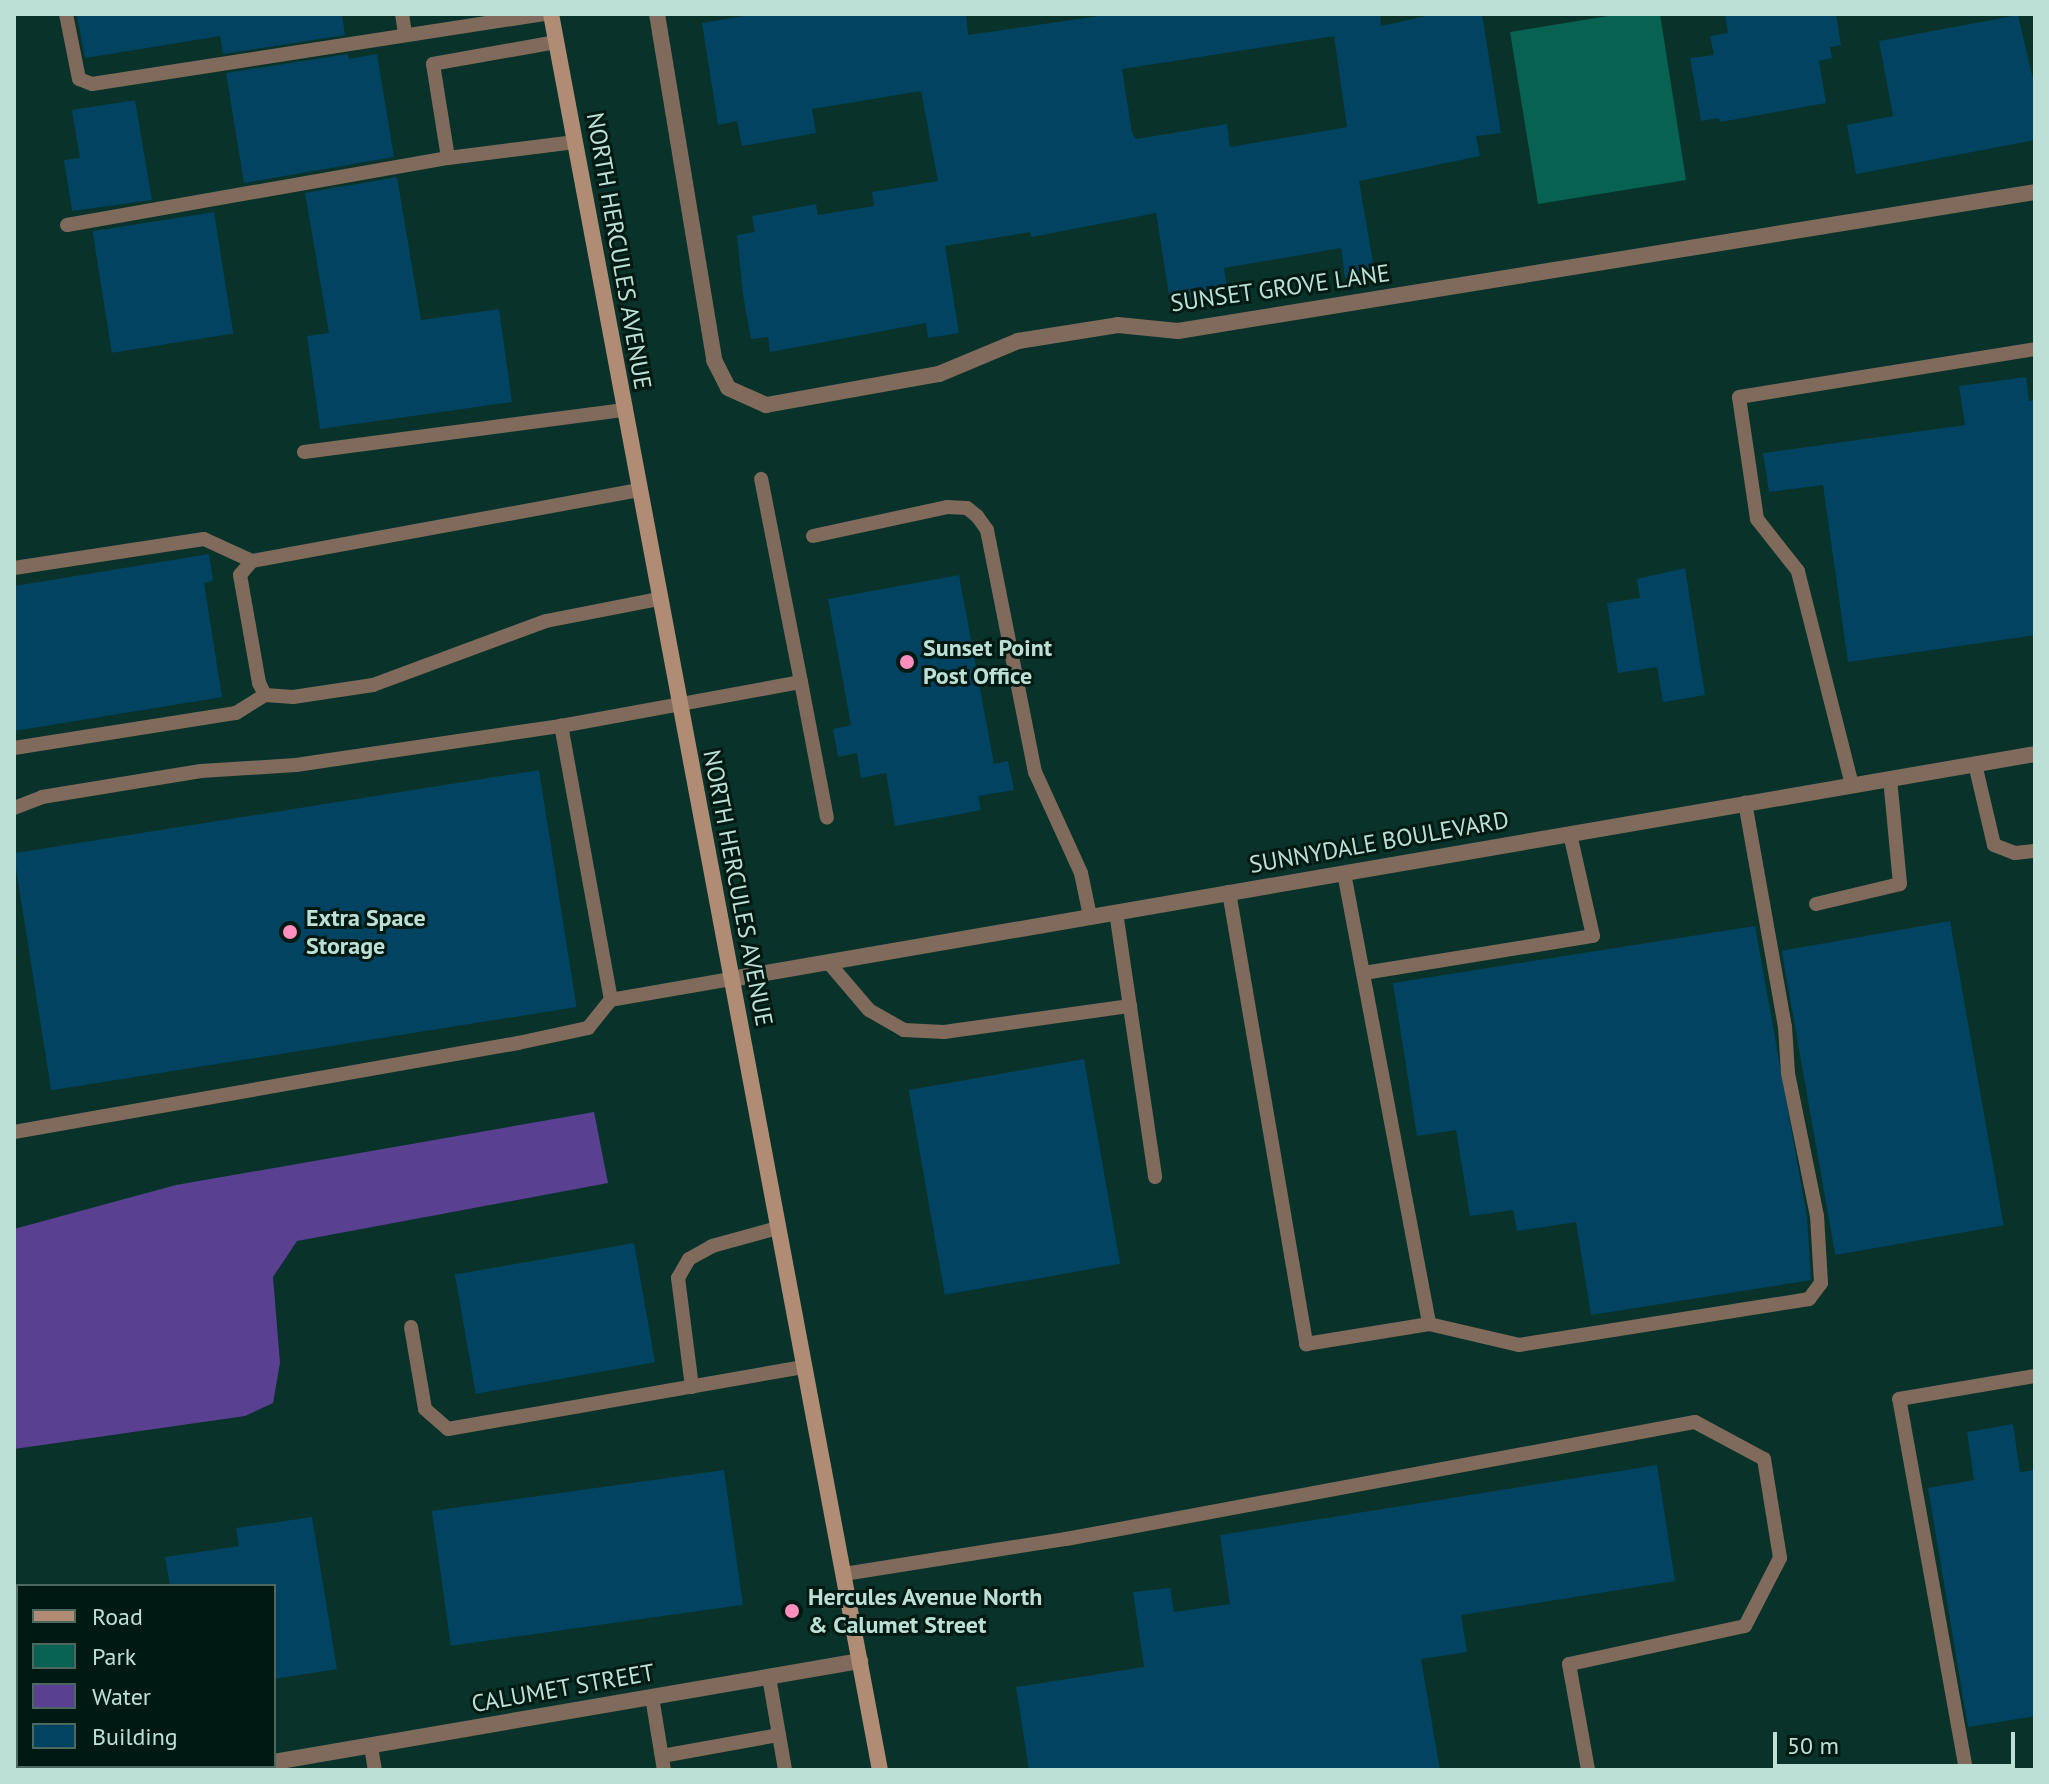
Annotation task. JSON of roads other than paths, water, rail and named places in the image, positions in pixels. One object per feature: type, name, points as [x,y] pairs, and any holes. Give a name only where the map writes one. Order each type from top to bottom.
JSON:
[{"type":"street","name":"NORTH HERCULES AVENUE","points":[[551,14],[658,599],[880,1770]]},
{"type":"street","name":"SUNSET GROVE LANE","points":[[657,14],[714,360],[728,388],[766,405],[939,374],[1032,338],[1118,325],[1178,331],[2035,192]]},
{"type":"street","name":"SUNNYDALE BOULEVARD","points":[[731,979],[2035,754]]},
{"type":"street","name":"CALUMET STREET","points":[[276,1762],[860,1661]]},
{"type":"lane","points":[[66,14],[79,79],[85,84],[543,14]]},
{"type":"lane","points":[[402,14],[405,34]]},
{"type":"lane","points":[[448,158],[433,64],[556,42]]},
{"type":"lane","points":[[67,225],[448,158],[575,142]]},
{"type":"lane","points":[[1852,785],[1798,571],[1757,519],[1739,397],[2035,349]]},
{"type":"lane","points":[[304,452],[624,410]]},
{"type":"lane","points":[[761,479],[827,818]]},
{"type":"lane","points":[[14,568],[204,539],[252,561],[639,490]]},
{"type":"lane","points":[[813,536],[947,507],[967,508],[977,516],[987,530],[1035,772],[1081,873],[1090,916]]},
{"type":"lane","points":[[252,561],[240,575],[265,695]]},
{"type":"lane","points":[[14,748],[236,713],[265,695],[293,697],[373,685],[546,621],[658,599]]},
{"type":"lane","points":[[14,808],[42,797],[201,771],[296,765],[561,726],[801,682]]},
{"type":"lane","points":[[561,726],[611,1000]]},
{"type":"lane","points":[[1975,764],[1994,845],[2015,853],[2035,851]]},
{"type":"lane","points":[[1816,904],[1900,884],[1890,778]]},
{"type":"lane","points":[[1229,892],[1306,1344],[1429,1324],[1519,1345],[1809,1299],[1819,1293],[1817,1216],[1788,1073],[1785,1027],[1745,803]]},
{"type":"lane","points":[[1364,973],[1593,936],[1570,834]]},
{"type":"lane","points":[[1344,873],[1429,1324]]},
{"type":"lane","points":[[1116,912],[1155,1177]]},
{"type":"lane","points":[[828,962],[869,1010],[904,1030],[944,1032],[1130,1006]]},
{"type":"lane","points":[[14,1132],[518,1043],[588,1028],[611,1000],[731,979]]},
{"type":"lane","points":[[692,1387],[678,1278],[689,1259],[712,1246],[778,1228]]},
{"type":"lane","points":[[411,1327],[425,1409],[448,1429],[805,1367]]},
{"type":"lane","points":[[1966,1770],[1899,1399],[2035,1376]]},
{"type":"lane","points":[[844,1574],[1066,1539],[1695,1422],[1764,1459],[1780,1558],[1745,1626],[1569,1664],[1588,1770]]},
{"type":"lane","points":[[769,1677],[785,1770]]},
{"type":"lane","points":[[652,1697],[663,1763],[779,1735]]},
{"type":"lane","points":[[371,1746],[375,1770]]},
{"type":"water","points":[[594,1112],[608,1183],[297,1241],[273,1277],[280,1363],[273,1403],[245,1416],[14,1449],[14,1229],[176,1185]]},
{"type":"place","name":"Sunset Point Post Office","points":[[907,662]]},
{"type":"place","name":"Extra Space Storage","points":[[290,932]]},
{"type":"place","name":"Hercules Avenue North & Calumet Street","points":[[792,1611]]}]
